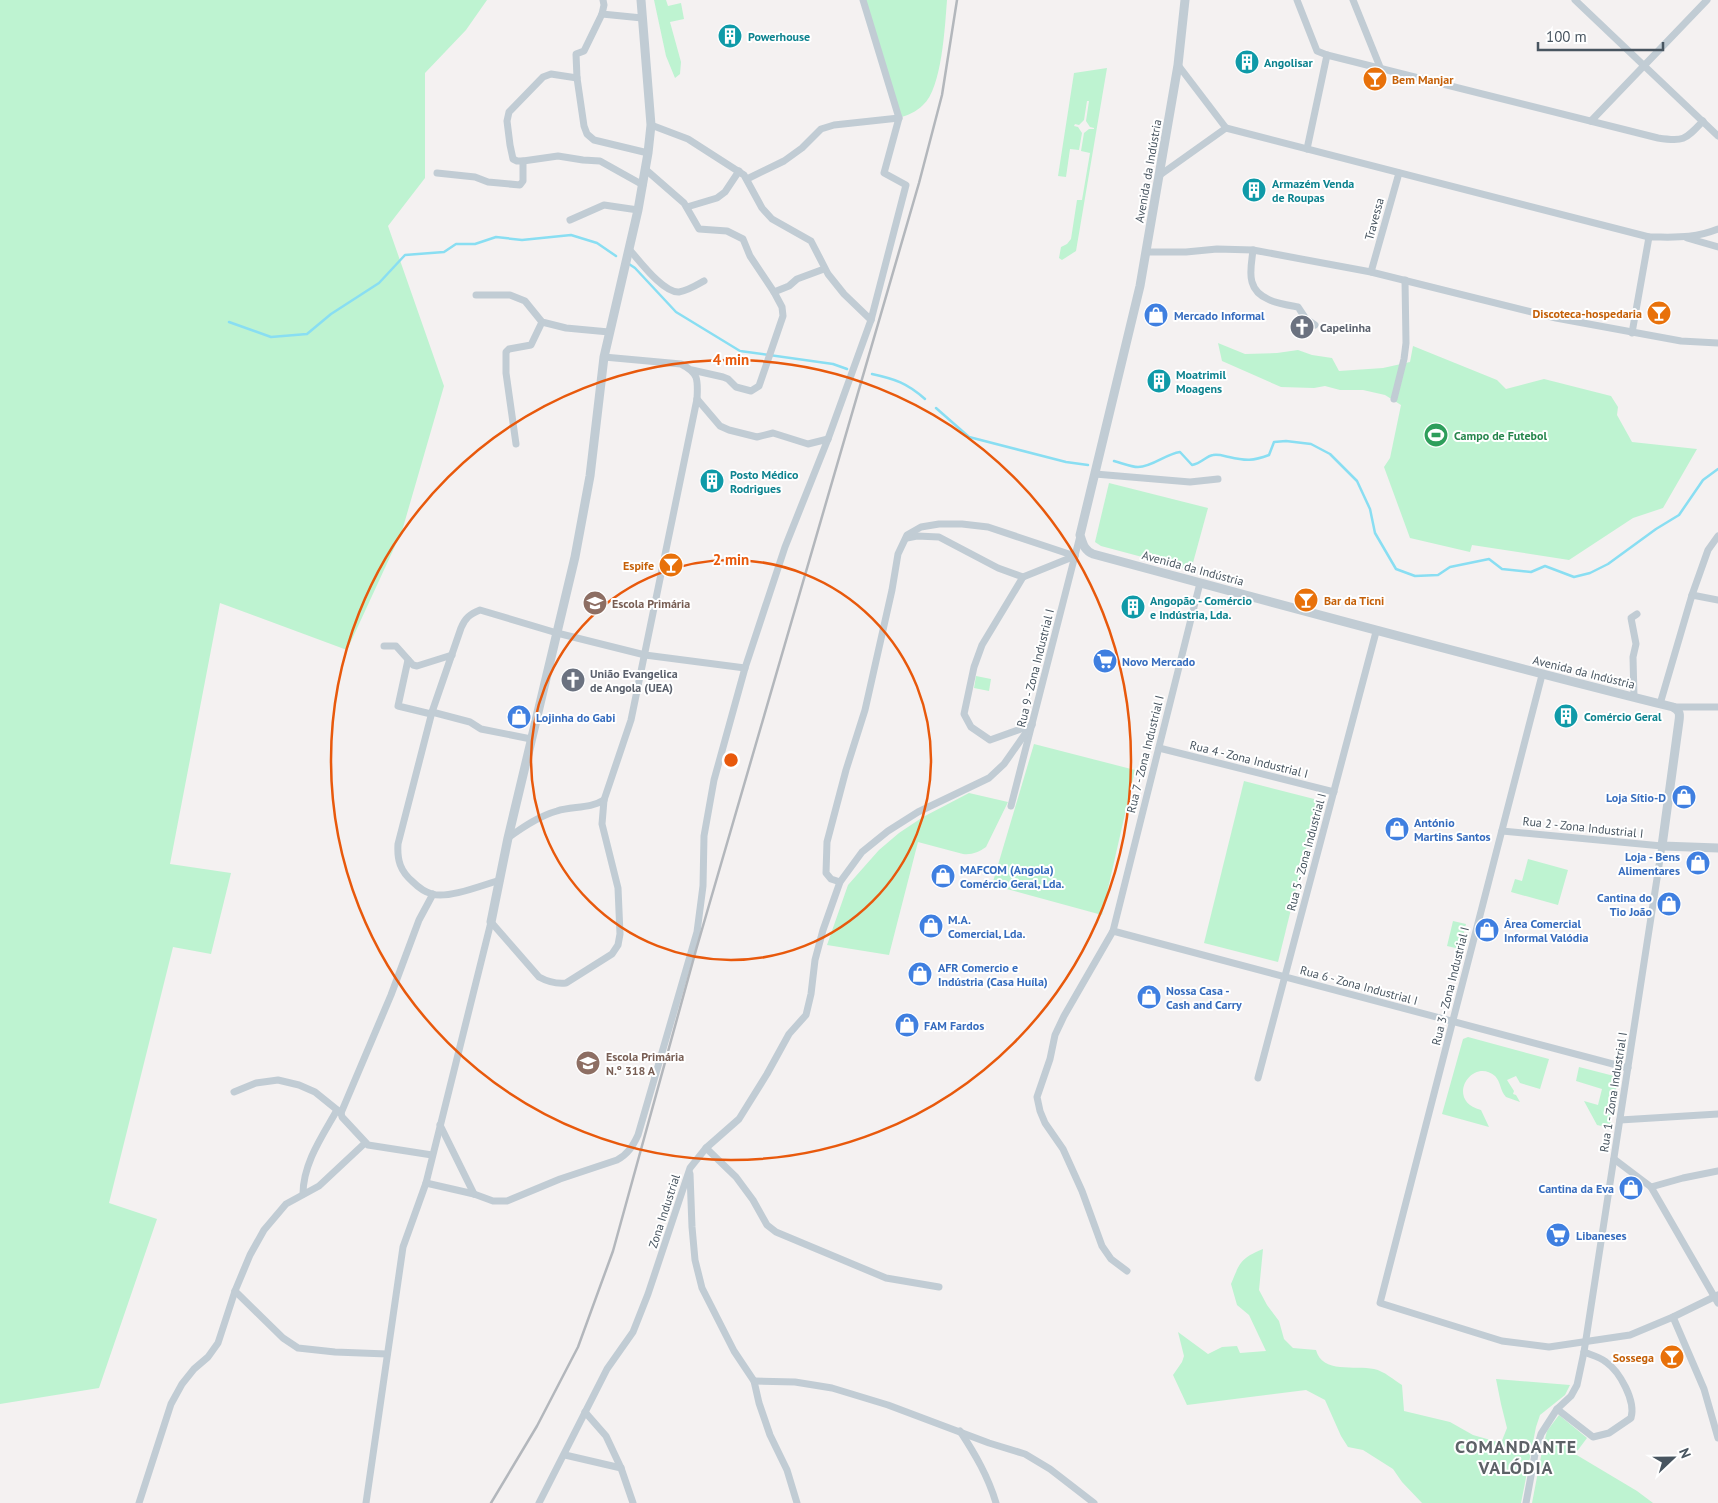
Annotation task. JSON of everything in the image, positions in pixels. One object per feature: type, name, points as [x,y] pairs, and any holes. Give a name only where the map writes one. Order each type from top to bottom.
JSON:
[{"type":"street","points":[[603,0],[602,14],[584,51],[576,54],[577,78],[584,126],[594,140],[648,153]]},
{"type":"street","points":[[366,1503],[403,1247],[426,1183],[491,922],[508,838],[575,557],[590,476],[604,357],[638,210],[651,125],[641,0]]},
{"type":"street","points":[[426,1183],[474,1194],[493,1201],[507,1201],[560,1179],[625,1156],[638,1135],[698,932],[704,886],[704,836],[714,780],[745,668],[786,548],[871,320],[906,185],[884,173],[899,118],[863,0]]},
{"type":"street","name":"Avenida da Indústria","points":[[1185,0],[1178,65],[1147,252],[1136,305],[1080,535],[1084,548],[1093,554],[1376,632],[1673,707]]},
{"type":"street","points":[[1297,0],[1317,51],[1327,55],[1658,138],[1677,141],[1688,136],[1703,121]]},
{"type":"street","points":[[1353,0],[1380,68]]},
{"type":"street","points":[[1575,0],[1718,136]]},
{"type":"street","points":[[1591,121],[1707,0]]},
{"type":"street","points":[[602,14],[642,18]]},
{"type":"street","points":[[1307,149],[1327,55]]},
{"type":"street","points":[[1178,65],[1226,128],[1650,237],[1686,238],[1718,229]]},
{"type":"street","points":[[577,78],[552,74],[543,77],[509,112],[507,121],[513,158],[517,161],[523,161],[558,156],[600,161],[643,185]]},
{"type":"street","points":[[747,179],[784,161],[802,148],[821,129],[834,125],[899,118]]},
{"type":"street","points":[[651,125],[688,139],[739,171],[747,179],[762,208],[772,220],[811,241],[824,269],[844,294],[871,320]]},
{"type":"street","points":[[1160,175],[1226,128]]},
{"type":"street","points":[[437,172],[475,177],[488,182],[520,185],[523,181],[523,161]]},
{"type":"street","points":[[604,357],[681,364],[692,370],[724,377],[736,387],[751,392],[759,386],[783,316],[782,307],[750,256],[743,239],[727,231],[699,230],[687,207],[645,169]]},
{"type":"street","points":[[687,207],[721,196],[739,171]]},
{"type":"street","name":"Travessa","points":[[1371,272],[1398,173]]},
{"type":"street","points":[[570,220],[604,205],[638,210]]},
{"type":"street","points":[[1632,333],[1650,237]]},
{"type":"street","points":[[1686,238],[1718,248]]},
{"type":"street","points":[[629,249],[653,276],[669,290],[682,292],[704,281]]},
{"type":"street","points":[[1147,252],[1186,252],[1217,249],[1253,250],[1371,272],[1556,318],[1681,341],[1718,343]]},
{"type":"street","points":[[1253,250],[1251,273],[1255,289],[1261,295],[1278,304],[1298,307],[1306,319],[1315,325]]},
{"type":"street","points":[[774,292],[789,286],[797,279],[824,269]]},
{"type":"street","points":[[1394,399],[1406,343],[1405,280]]},
{"type":"street","points":[[476,295],[510,295],[525,301],[542,322],[566,328],[609,332]]},
{"type":"street","points":[[516,444],[507,380],[506,352],[509,349],[531,345],[542,322]]},
{"type":"street","points":[[491,922],[539,977],[558,984],[566,982],[612,954],[618,945],[620,934],[618,888],[602,824],[604,800],[631,720],[645,655],[697,398],[698,381],[692,370]]},
{"type":"street","points":[[697,398],[720,426],[729,430],[757,437],[773,433],[808,444],[828,439]]},
{"type":"street","points":[[1095,474],[1190,482],[1218,479]]},
{"type":"street","points":[[840,882],[831,878],[826,873],[827,842],[846,770],[865,710],[892,590],[898,554],[904,539],[907,535],[922,527],[939,524],[962,524],[988,527],[1075,556]]},
{"type":"street","name":"Rua 9 - Zona Industrial I","points":[[1011,806],[1080,535]]},
{"type":"street","points":[[904,539],[917,536],[939,537],[998,568],[1023,577]]},
{"type":"street","points":[[1660,704],[1692,595],[1708,550],[1718,536]]},
{"type":"street","points":[[1032,724],[990,740],[972,727],[964,714],[974,667],[982,645],[1023,577],[1075,556]]},
{"type":"street","name":"Rua 7 - Zona Industrial I","points":[[1127,1271],[1111,1259],[1102,1246],[1082,1191],[1063,1149],[1046,1124],[1040,1111],[1037,1097],[1046,1075],[1055,1036],[1064,1016],[1113,931],[1200,583]]},
{"type":"street","points":[[1692,595],[1718,600]]},
{"type":"street","points":[[500,880],[450,894],[433,894],[419,888],[406,877],[400,868],[398,857],[398,844],[431,713],[464,621],[470,615],[480,610],[557,633],[645,655],[745,668]]},
{"type":"street","points":[[1634,697],[1633,657],[1636,644],[1631,618],[1637,614]]},
{"type":"street","name":"Rua 5 - Zona Industrial I","points":[[1258,1078],[1376,632]]},
{"type":"street","points":[[384,646],[396,646],[413,665],[417,666],[452,654]]},
{"type":"street","points":[[408,660],[398,706],[470,722],[481,729],[531,739]]},
{"type":"street","name":"Rua 3 - Zona Industrial I","points":[[1542,675],[1380,1303],[1502,1341],[1549,1347],[1586,1342]]},
{"type":"street","points":[[1673,707],[1718,707]]},
{"type":"street","points":[[1673,707],[1680,714],[1662,846],[1718,848]]},
{"type":"street","name":"Zona Industrial","points":[[540,1503],[607,1369],[633,1332],[648,1294],[690,1168],[706,1148],[739,1119],[789,1034],[806,1015],[811,994],[815,960],[823,930],[840,882],[862,852],[888,831],[918,812],[989,778],[1004,764],[1032,724]]},
{"type":"street","name":"Rua 4 - Zona Industrial I","points":[[1159,748],[1334,792]]},
{"type":"street","points":[[508,838],[533,821],[550,813],[574,807],[592,806],[604,800]]},
{"type":"street","name":"Rua 2 - Zona Industrial I","points":[[1502,830],[1662,846]]},
{"type":"street","name":"Rua 1 - Zona Industrial I","points":[[1526,1503],[1535,1454],[1541,1434],[1557,1409],[1571,1396],[1577,1386],[1586,1342],[1662,846]]},
{"type":"street","points":[[303,1194],[306,1174],[315,1151],[339,1112],[391,995],[420,920],[433,894]]},
{"type":"street","name":"Rua 6 - Zona Industrial I","points":[[1113,931],[1628,1068]]},
{"type":"street","points":[[234,1092],[256,1083],[278,1080],[299,1085],[315,1092],[339,1112],[365,1143],[372,1146],[432,1155]]},
{"type":"street","points":[[1620,1120],[1718,1114]]},
{"type":"street","points":[[440,1125],[474,1194]]},
{"type":"street","points":[[139,1503],[171,1404],[182,1384],[194,1369],[208,1357],[218,1343],[234,1291],[250,1255],[264,1230],[286,1204],[319,1186],[365,1143]]},
{"type":"street","points":[[706,1148],[736,1177],[753,1200],[767,1225],[776,1232],[886,1278],[940,1286]]},
{"type":"street","points":[[1614,1159],[1651,1187],[1716,1296],[1718,1303]]},
{"type":"street","points":[[690,1168],[695,1260],[702,1288],[734,1351],[754,1381],[770,1435],[788,1470],[797,1503]]},
{"type":"street","points":[[1651,1187],[1718,1171]]},
{"type":"street","points":[[234,1291],[283,1338],[298,1348],[335,1352],[387,1354]]},
{"type":"street","points":[[1586,1342],[1630,1335],[1716,1296]]},
{"type":"street","points":[[1673,1317],[1704,1389],[1718,1438]]},
{"type":"street","points":[[1557,1409],[1593,1437],[1609,1433],[1631,1418],[1633,1411],[1621,1378],[1606,1362],[1584,1352]]},
{"type":"street","points":[[754,1381],[796,1382],[832,1388],[888,1405],[1025,1454],[1050,1469],[1094,1503]]},
{"type":"street","points":[[585,1412],[606,1436],[622,1468],[633,1503]]},
{"type":"street","points":[[960,1431],[978,1459],[990,1484],[996,1503]]},
{"type":"street","points":[[565,1455],[622,1468]]},
{"type":"green space","points":[[0,0],[487,0],[466,30],[425,73],[425,178],[388,226],[444,386],[402,531],[347,650],[220,603],[170,864],[231,873],[211,954],[173,947],[109,1203],[157,1219],[99,1388],[0,1404]]},
{"type":"green space","points":[[654,0],[666,0],[668,6],[681,3],[684,19],[670,22],[681,62],[680,74],[675,78],[666,56]]},
{"type":"green space","points":[[863,0],[947,0],[941,56],[934,85],[929,97],[918,110],[899,118]]},
{"type":"green space","points":[[1107,68],[1076,251],[1062,260],[1059,258],[1061,247],[1071,239],[1077,200],[1082,200],[1090,153],[1081,151],[1084,133],[1089,129],[1094,129],[1086,121],[1089,101],[1087,101],[1084,120],[1079,125],[1075,124],[1074,126],[1078,127],[1082,133],[1079,150],[1070,149],[1066,177],[1058,176],[1074,73]]},
{"type":"green space","points":[[1218,343],[1245,354],[1298,350],[1312,355],[1332,358],[1339,371],[1383,368],[1410,362],[1413,346],[1497,380],[1506,389],[1544,379],[1611,396],[1618,407],[1617,415],[1632,442],[1697,449],[1663,508],[1633,518],[1569,560],[1472,545],[1470,552],[1410,538],[1384,467],[1390,458],[1401,405],[1385,395],[1363,390],[1340,390],[1325,386],[1314,388],[1281,387],[1222,361]]},
{"type":"green space","points":[[1109,483],[1208,508],[1191,570],[1101,546],[1095,542]]},
{"type":"green space","points":[[976,676],[991,679],[989,691],[974,688]]},
{"type":"green space","points":[[1034,744],[1135,770],[1102,915],[992,885]]},
{"type":"green space","points":[[1244,781],[1318,800],[1278,962],[1204,943]]},
{"type":"green space","points":[[969,793],[1008,802],[986,847],[978,852],[963,854],[918,842],[889,955],[827,945],[848,885],[879,850],[899,833],[923,817]]},
{"type":"green space","points":[[1528,859],[1568,870],[1558,905],[1511,892],[1515,879],[1522,881]]},
{"type":"green space","points":[[1453,921],[1466,924],[1460,949],[1447,946]]},
{"type":"green space","points":[[1468,1037],[1549,1059],[1540,1089],[1520,1083],[1516,1076],[1507,1080],[1514,1091],[1513,1094],[1516,1095],[1520,1102],[1506,1097],[1495,1076],[1486,1071],[1478,1072],[1465,1082],[1464,1098],[1470,1105],[1481,1110],[1489,1127],[1442,1114],[1463,1039]]},
{"type":"green space","points":[[1579,1067],[1618,1077],[1610,1128],[1597,1125],[1584,1101],[1598,1105],[1602,1089],[1576,1081]]},
{"type":"green space","points":[[1263,1249],[1259,1290],[1279,1321],[1284,1339],[1293,1348],[1316,1350],[1319,1358],[1332,1366],[1374,1369],[1385,1374],[1402,1385],[1404,1411],[1450,1422],[1473,1435],[1501,1443],[1507,1428],[1496,1379],[1570,1385],[1565,1395],[1540,1415],[1521,1503],[1422,1503],[1402,1482],[1393,1469],[1363,1450],[1348,1447],[1325,1400],[1306,1390],[1187,1405],[1173,1375],[1184,1356],[1178,1332],[1208,1354],[1222,1347],[1237,1346],[1240,1353],[1266,1351],[1249,1315],[1237,1305],[1231,1284],[1242,1262],[1250,1255]]},
{"type":"green space","points":[[1559,1415],[1587,1438],[1575,1454],[1637,1491],[1653,1503],[1532,1503],[1547,1431]]},
{"type":"waterway","points":[[229,322],[271,337],[307,334],[331,314],[379,283],[405,255],[444,252],[456,244],[475,244],[496,237],[522,240],[571,235],[597,243],[616,256]]},
{"type":"waterway","points":[[629,264],[676,312],[740,351],[833,364],[847,369]]},
{"type":"waterway","points":[[872,374],[900,382],[925,399]]},
{"type":"waterway","points":[[936,408],[969,437],[1066,462],[1088,465]]},
{"type":"waterway","points":[[1114,461],[1138,467],[1154,463],[1169,455],[1180,452],[1192,465],[1215,455],[1245,460],[1269,455],[1274,442],[1286,441],[1311,444],[1330,454],[1357,481],[1370,509],[1375,533],[1396,569],[1415,576],[1438,575],[1450,567],[1489,559],[1502,569],[1531,572],[1545,566],[1574,577],[1590,573],[1608,564],[1656,529],[1679,515],[1703,480],[1718,469]]},
{"type":"railway","points":[[491,1503],[537,1426],[578,1347],[613,1251],[696,950],[919,183],[942,95],[957,0]]},
{"type":"place","name":"Powerhouse","points":[[730,36]]},
{"type":"place","name":"Angolisar","points":[[1247,62]]},
{"type":"place","name":"Bem Manjar","points":[[1375,79]]},
{"type":"place","name":"Armazém Venda de Roupas","points":[[1254,190]]},
{"type":"place","name":"Discoteca-hospedaria","points":[[1659,313]]},
{"type":"place","name":"Mercado Informal","points":[[1156,315]]},
{"type":"place","name":"Capelinha","points":[[1302,327]]},
{"type":"place","name":"Moatrimil Moagens","points":[[1159,381]]},
{"type":"place","name":"Campo de Futebol","points":[[1436,435]]},
{"type":"place","name":"Posto Médico Rodrigues","points":[[712,481]]},
{"type":"place","name":"Espife","points":[[671,565]]},
{"type":"place","name":"Bar da Ticni","points":[[1306,600]]},
{"type":"place","name":"Escola Primária","points":[[595,603]]},
{"type":"place","name":"Angopão - Comércio e Indústria, Lda.","points":[[1133,607]]},
{"type":"place","name":"Novo Mercado","points":[[1105,661]]},
{"type":"place","name":"União Evangelica de Angola (UEA)","points":[[573,680]]},
{"type":"place","name":"Comércio Geral","points":[[1566,716]]},
{"type":"place","name":"Lojinha do Gabi","points":[[519,717]]},
{"type":"place","name":"Loja Sítio-D","points":[[1684,797]]},
{"type":"place","name":"António Martins Santos","points":[[1397,829]]},
{"type":"place","name":"Loja - Bens Alimentares","points":[[1698,863]]},
{"type":"place","name":"MAFCOM (Angola) Comércio Geral, Lda.","points":[[943,876]]},
{"type":"place","name":"Cantina do Tio João","points":[[1669,904]]},
{"type":"place","name":"M.A. Comercial, Lda.","points":[[931,926]]},
{"type":"place","name":"Área Comercial Informal Valódia","points":[[1487,930]]},
{"type":"place","name":"AFR Comercio e Indústria (Casa Huíla)","points":[[920,974]]},
{"type":"place","name":"Nossa Casa - Cash and Carry","points":[[1149,997]]},
{"type":"place","name":"FAM Fardos","points":[[907,1025]]},
{"type":"place","name":"Escola Primária N.º 318 A","points":[[588,1063]]},
{"type":"place","name":"Cantina da Eva","points":[[1631,1188]]},
{"type":"place","name":"Libaneses","points":[[1558,1235]]},
{"type":"place","name":"Sossega","points":[[1672,1357]]},
{"type":"district","name":"COMANDANTE VALÓDIA","points":[[1516,1456]]}]
